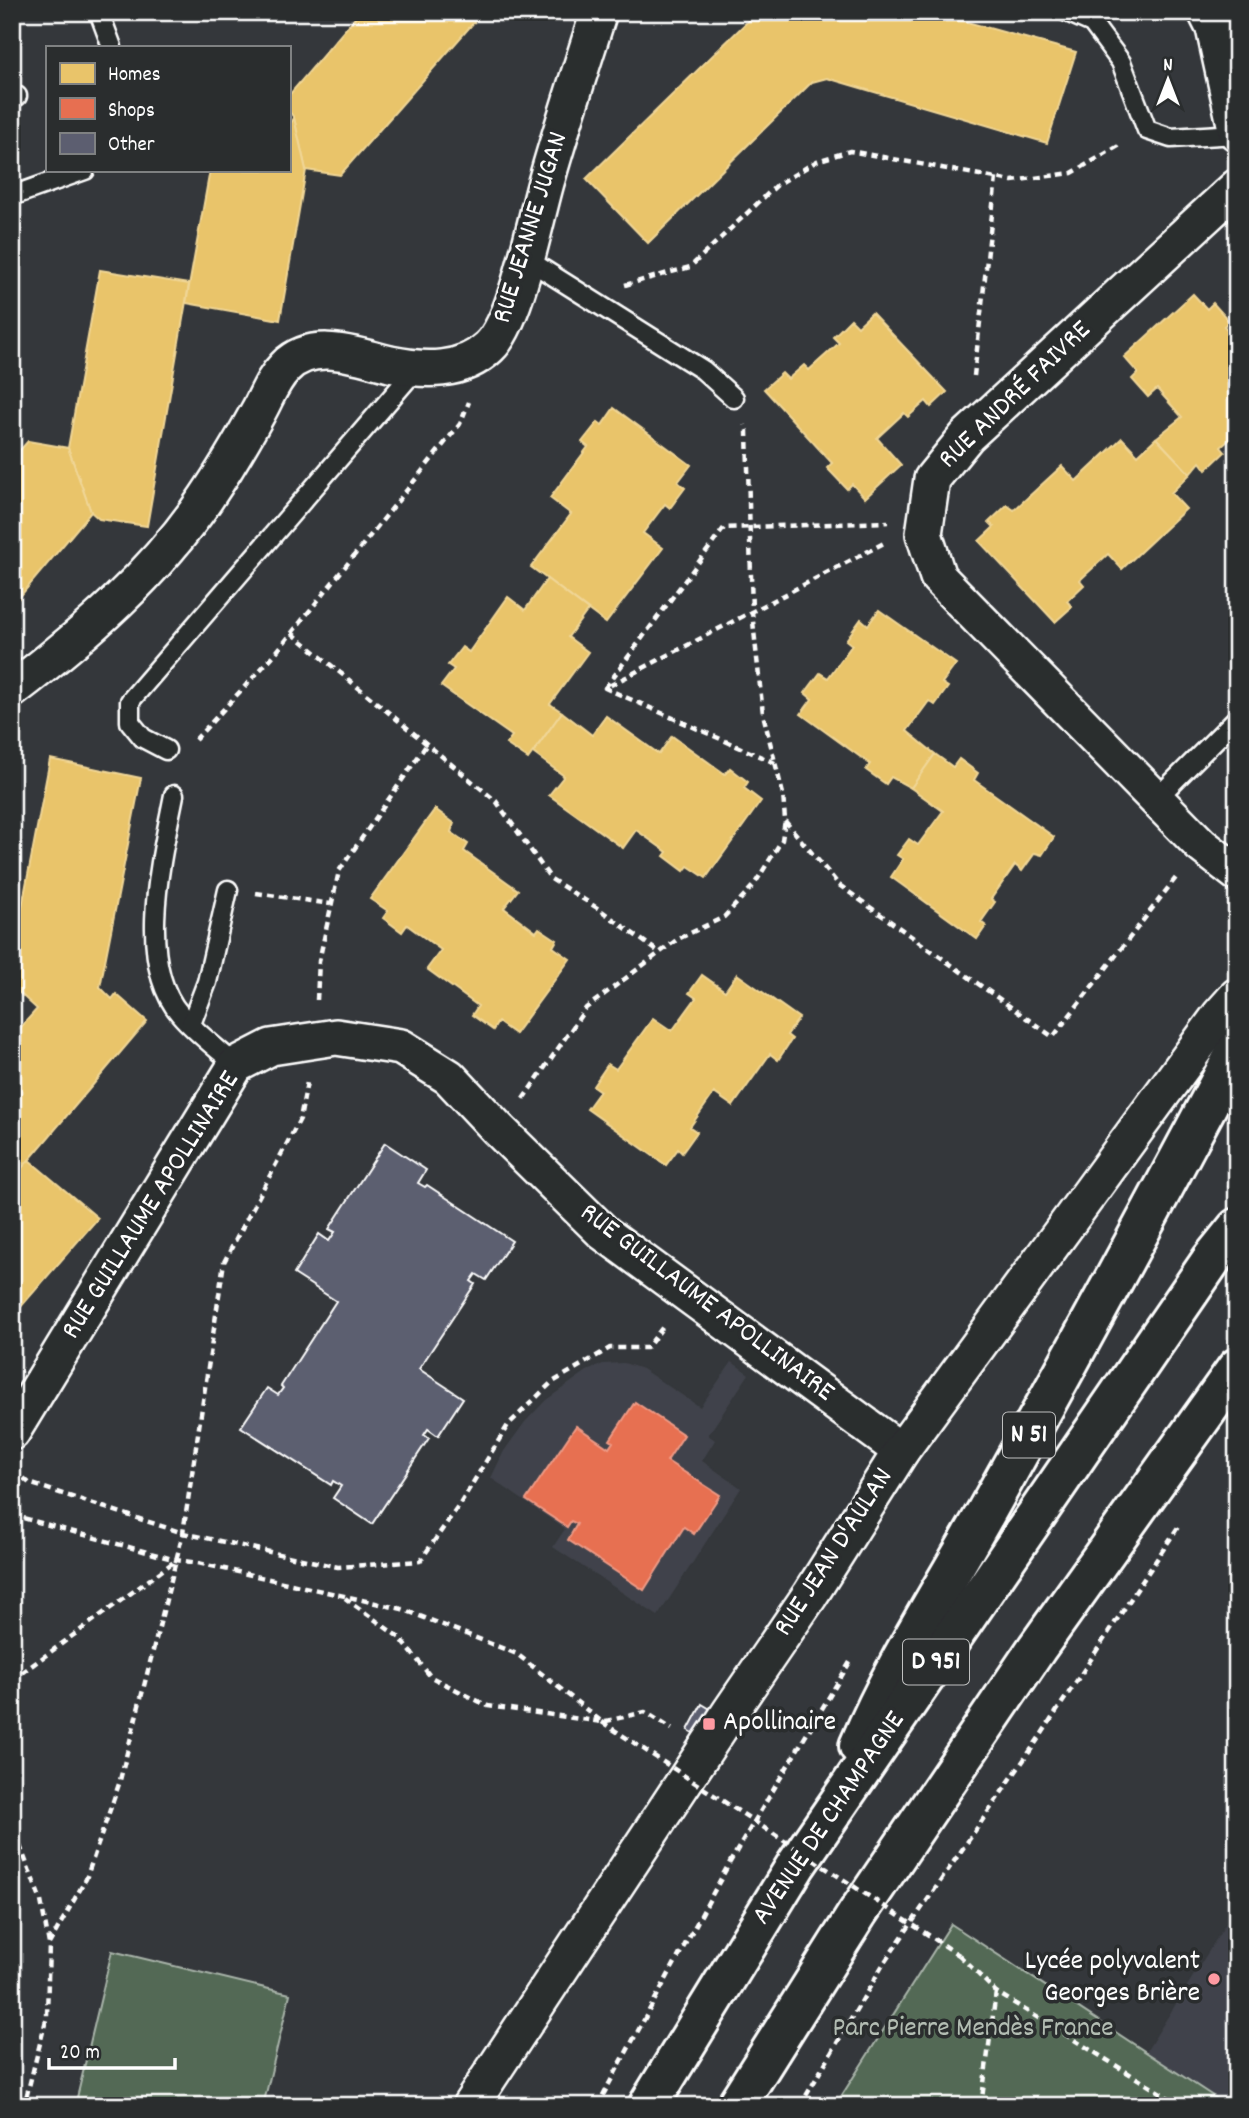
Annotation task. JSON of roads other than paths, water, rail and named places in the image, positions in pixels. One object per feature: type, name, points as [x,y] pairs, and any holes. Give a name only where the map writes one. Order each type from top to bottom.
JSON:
[{"type":"main road","name":"N 51","points":[[826,1822],[880,1695],[965,1550],[1100,1308],[1237,1050]]},
{"type":"main road","name":"AVENUE DE CHAMPAGNE","points":[[648,2106],[796,1866],[1212,1259],[1237,1227]]},
{"type":"main road","name":"D 951","points":[[736,2106],[857,1914],[1037,1648],[1237,1368]]},
{"type":"main road","points":[[1168,1462],[1237,1378]]},
{"type":"street","name":"RUE JEANNE JUGAN","points":[[12,690],[100,619],[168,548],[221,475],[260,409],[274,379],[293,359],[303,354],[330,351],[416,369],[434,370],[466,363],[491,346],[502,330],[599,12]]},
{"type":"street","points":[[1212,18],[1237,134]]},
{"type":"street","name":"RUE ANDRÉ FAIVRE","points":[[1237,187],[967,436],[932,479],[923,534],[938,577],[1201,845],[1237,873]]},
{"type":"street","name":"RUE JEAN D'AULAN","points":[[471,2106],[810,1595],[901,1451],[1228,1005]]},
{"type":"street","name":"RUE GUILLAUME APOLLINAIRE","points":[[12,1432],[236,1065],[271,1047],[336,1037],[401,1047],[449,1077],[604,1233],[901,1451]]},
{"type":"lane","points":[[99,12],[112,46]]},
{"type":"lane","points":[[1067,12],[1092,23],[1121,62],[1147,130],[1171,138],[1237,134]]},
{"type":"lane","points":[[12,196],[79,172]]},
{"type":"lane","points":[[525,258],[703,370],[734,398]]},
{"type":"lane","points":[[166,750],[143,738],[130,722],[130,701],[416,369]]},
{"type":"lane","points":[[1156,799],[1237,718]]},
{"type":"lane","points":[[174,794],[159,874],[154,936],[161,980],[179,1013],[236,1065]]},
{"type":"lane","points":[[191,1024],[207,982],[228,890]]},
{"type":"place","name":"Apollinaire","points":[[709,1724]]},
{"type":"place","name":"Lycée polyvalent Georges Brière","points":[[1214,1979]]},
{"type":"park label","name":"Parc Pierre Mendès France","points":[[973,2030]]}]
